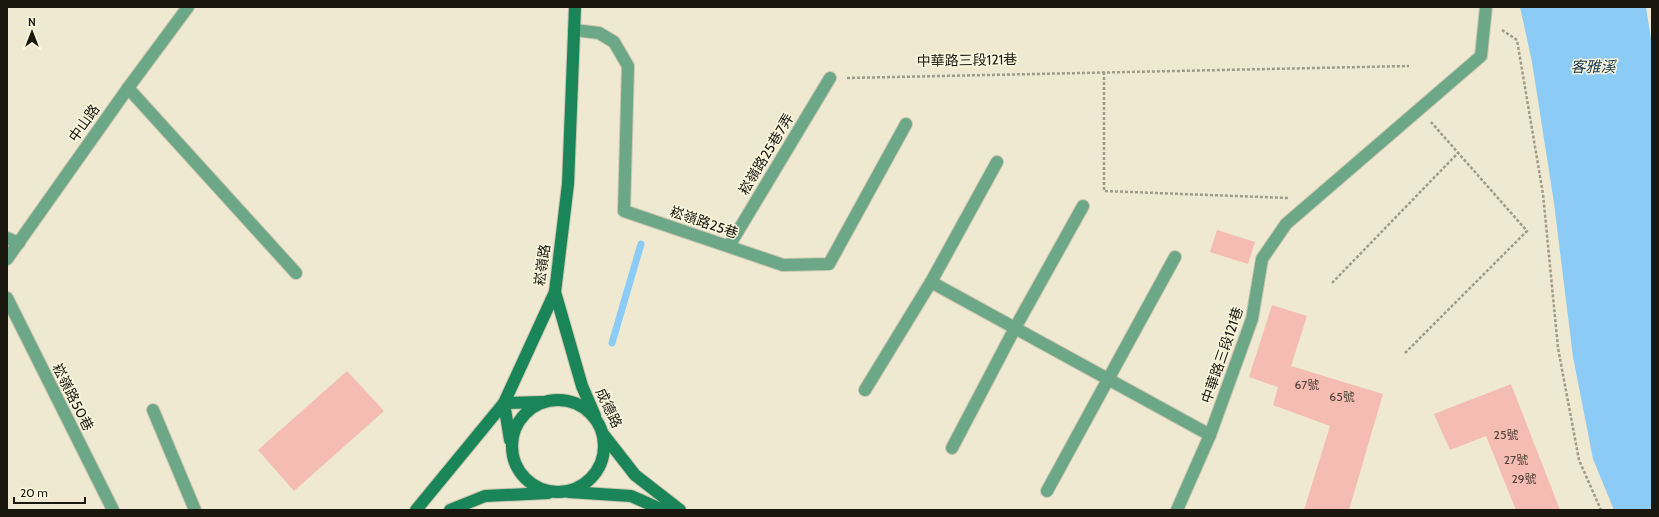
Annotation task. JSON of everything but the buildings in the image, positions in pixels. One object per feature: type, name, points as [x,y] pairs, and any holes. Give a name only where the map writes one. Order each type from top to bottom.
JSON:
[{"type":"street","name":"中山路","points":[[7,259],[128,88],[188,7]]},
{"type":"street","name":"崧嶺路","points":[[416,510],[504,403],[555,292],[568,184],[575,7]]},
{"type":"street","name":"中華路三段121巷","points":[[1177,510],[1210,435],[1252,319],[1262,259],[1286,224],[1481,56],[1486,13]]},
{"type":"street","name":"崧嶺路25巷","points":[[574,30],[599,33],[614,42],[628,66],[624,211],[783,265],[829,264],[906,124]]},
{"type":"street","name":"崧嶺路25巷7弄","points":[[728,246],[830,78]]},
{"type":"street","points":[[128,88],[296,273]]},
{"type":"street","points":[[865,390],[931,282],[997,162]]},
{"type":"street","points":[[952,448],[1015,328],[1083,206]]},
{"type":"street","points":[[7,238],[18,243]]},
{"type":"street","points":[[1047,491],[1175,257]]},
{"type":"street","points":[[931,282],[1210,435]]},
{"type":"street","name":"成德路","points":[[555,292],[582,386],[602,433],[635,475],[680,510]]},
{"type":"street","name":"崧嶺路50巷","points":[[7,298],[113,510]]},
{"type":"street","points":[[450,510],[485,496],[559,492],[573,490],[585,483],[595,473],[602,461],[604,447],[602,433],[596,420],[586,409],[573,402],[559,400],[504,403],[514,460],[520,474],[531,484],[545,490],[559,492],[631,496],[663,510]]},
{"type":"street","points":[[511,446],[514,431],[520,418],[531,408],[544,402]]},
{"type":"street","points":[[153,410],[196,510]]},
{"type":"path","points":[[1486,13],[1517,40],[1543,194],[1558,348],[1580,460],[1601,510]]},
{"type":"path","name":"中華路三段121巷","points":[[830,78],[1409,66]]},
{"type":"path","points":[[1104,72],[1104,191],[1315,199]]},
{"type":"path","points":[[1405,353],[1527,231],[1420,109]]},
{"type":"path","points":[[1332,283],[1458,152]]},
{"type":"water","name":"客雅溪","points":[[1520,7],[1646,7],[1652,46],[1652,510],[1614,510],[1593,459],[1573,357],[1554,203],[1532,62]]},
{"type":"waterway","points":[[612,343],[641,244]]}]
